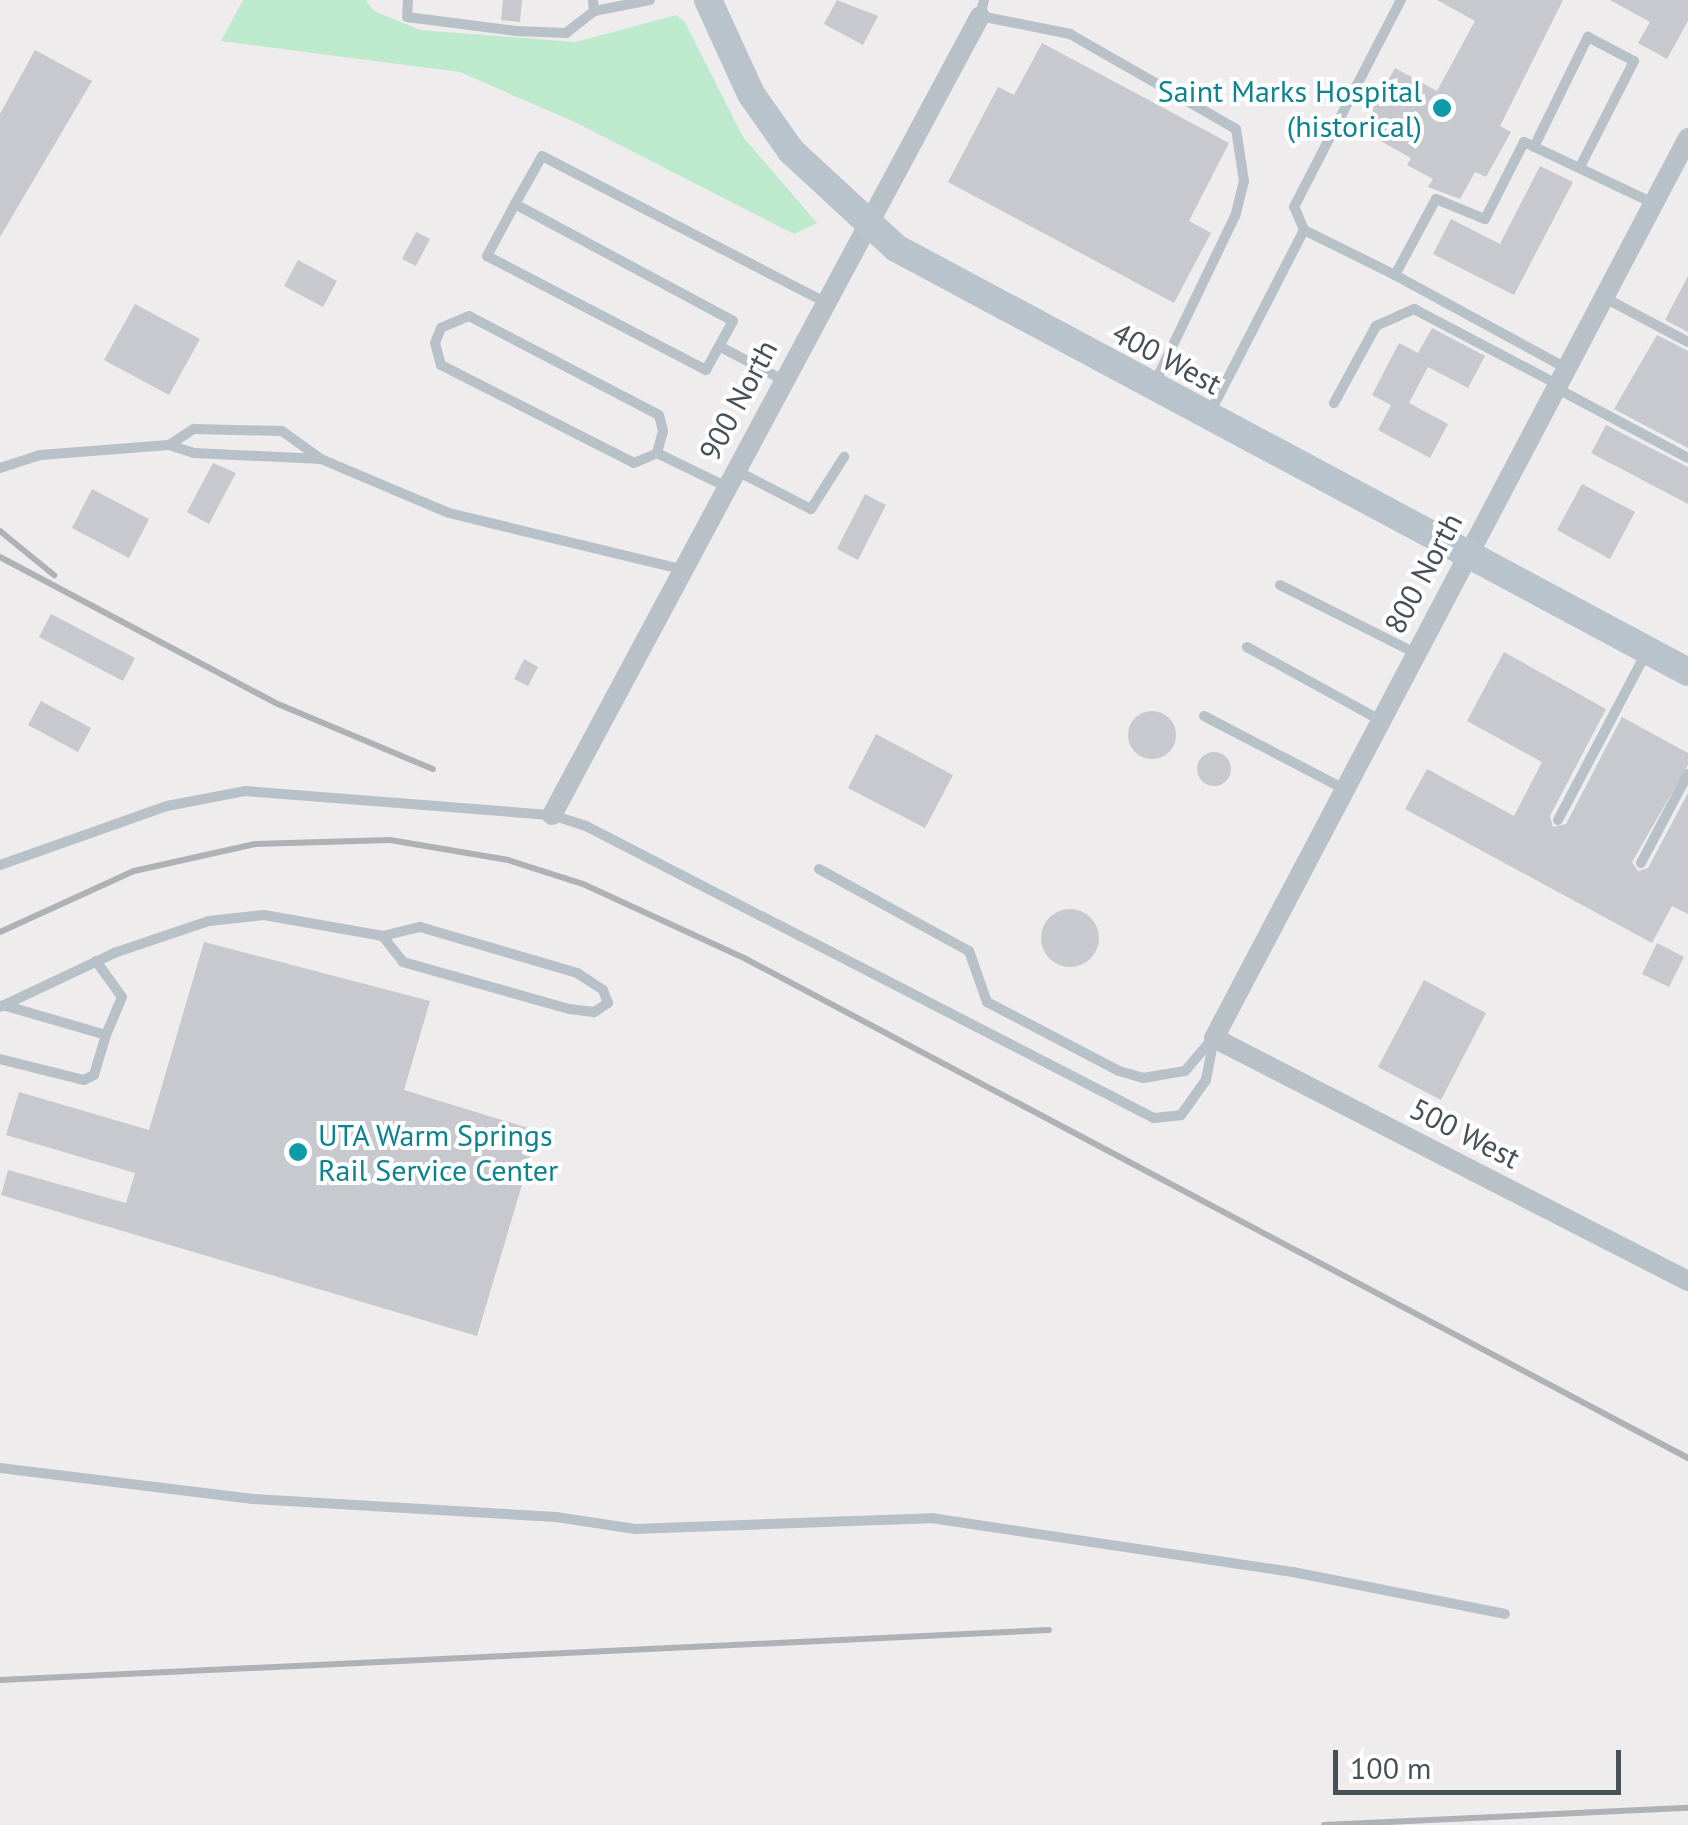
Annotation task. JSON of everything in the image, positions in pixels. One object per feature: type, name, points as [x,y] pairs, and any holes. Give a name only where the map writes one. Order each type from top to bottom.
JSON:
[{"type":"street","name":"400 West","points":[[708,0],[734,62],[771,124],[812,176],[868,224],[934,270],[1688,672]]},
{"type":"street","name":"900 North","points":[[552,815],[982,8]]},
{"type":"street","name":"800 North","points":[[1214,1038],[1688,138]]},
{"type":"street","name":"500 West","points":[[1214,1038],[1688,1282]]},
{"type":"lane","points":[[408,0],[407,17],[516,32],[566,32],[594,6],[650,0]]},
{"type":"lane","points":[[1401,0],[1294,207],[1304,230],[1395,275],[1688,458]]},
{"type":"lane","points":[[982,8],[1070,34],[1236,128],[1244,180],[1236,216],[1153,388]]},
{"type":"lane","points":[[1534,147],[1588,37],[1634,61],[1580,168]]},
{"type":"lane","points":[[1395,275],[1436,199],[1484,219],[1524,142],[1654,203]]},
{"type":"lane","points":[[516,204],[733,321],[706,370],[487,256],[542,156],[824,302]]},
{"type":"lane","points":[[1208,417],[1304,230]]},
{"type":"lane","points":[[1604,297],[1688,342]]},
{"type":"lane","points":[[1334,403],[1376,326],[1414,308],[1560,380]]},
{"type":"lane","points":[[658,453],[664,430],[659,415],[470,316],[441,328],[435,342],[441,365],[634,463],[658,453],[811,509],[844,457]]},
{"type":"lane","points":[[719,346],[783,380]]},
{"type":"lane","points":[[169,445],[194,429],[244,426],[282,431],[321,459],[449,513],[681,570]]},
{"type":"lane","points":[[0,468],[40,455],[169,445],[194,453],[321,459]]},
{"type":"lane","points":[[1280,584],[1415,654]]},
{"type":"lane","points":[[1248,647],[1380,720]]},
{"type":"lane","points":[[1558,820],[1647,650]]},
{"type":"lane","points":[[1204,716],[1344,790]]},
{"type":"lane","points":[[1641,863],[1688,774]]},
{"type":"lane","points":[[0,865],[167,806],[245,791],[552,815],[586,826],[1154,1118],[1180,1115],[1206,1080],[1214,1038]]},
{"type":"lane","points":[[819,869],[970,952],[986,1002],[1119,1071],[1142,1078],[1186,1072],[1214,1038]]},
{"type":"lane","points":[[2,1006],[96,961],[209,921],[264,916],[382,936],[420,927],[559,968],[603,990],[608,1003],[594,1012],[569,1009],[402,962],[382,936]]},
{"type":"lane","points":[[0,1059],[84,1080],[94,1074],[122,997],[96,961]]},
{"type":"lane","points":[[2,1006],[106,1035]]},
{"type":"lane","points":[[0,1468],[253,1500],[556,1517],[635,1529],[830,1517],[930,1518],[1294,1572],[1505,1614]]},
{"type":"green space","points":[[243,0],[366,0],[374,11],[420,30],[576,42],[676,15],[685,22],[743,137],[817,223],[794,234],[579,124],[460,72],[221,41]]},
{"type":"building","points":[[503,0],[522,0],[520,22],[501,20]]},
{"type":"building","points":[[837,0],[878,16],[863,45],[824,24]]},
{"type":"building","name":"Saint Marks Hospital (historical)","points":[[1437,0],[1563,0],[1500,126],[1511,132],[1486,177],[1475,172],[1460,199],[1428,187],[1433,179],[1407,165],[1411,158],[1361,130],[1395,68],[1437,91],[1475,21]]},
{"type":"building","points":[[1610,0],[1688,0],[1688,21],[1667,59],[1638,43],[1650,22]]},
{"type":"building","points":[[1042,43],[1229,143],[1189,221],[1211,233],[1174,303],[948,182],[998,87],[1014,95]]},
{"type":"building","points":[[35,50],[92,81],[0,237],[0,114]]},
{"type":"building","points":[[1540,166],[1573,182],[1514,295],[1433,254],[1451,219],[1500,244]]},
{"type":"building","points":[[416,232],[430,239],[416,266],[402,259]]},
{"type":"building","points":[[298,260],[337,281],[323,307],[284,286]]},
{"type":"building","points":[[1688,276],[1688,332],[1665,320]]},
{"type":"building","points":[[135,304],[200,339],[169,395],[104,360]]},
{"type":"building","points":[[1432,328],[1485,356],[1468,388],[1428,367],[1409,403],[1448,424],[1430,458],[1378,430],[1391,405],[1372,395],[1399,343],[1418,353]]},
{"type":"building","points":[[1657,335],[1688,351],[1688,448],[1614,409]]},
{"type":"building","points":[[1606,425],[1688,467],[1688,504],[1591,453]]},
{"type":"building","points":[[213,463],[236,473],[209,524],[187,512]]},
{"type":"building","points":[[1582,484],[1635,512],[1610,559],[1557,530]]},
{"type":"building","points":[[92,489],[149,519],[129,558],[72,528]]},
{"type":"building","points":[[865,494],[886,505],[858,560],[837,549]]},
{"type":"building","points":[[51,614],[135,658],[123,681],[39,637]]},
{"type":"building","points":[[1504,652],[1606,709],[1550,816],[1553,827],[1566,824],[1622,717],[1688,753],[1688,765],[1632,862],[1638,871],[1648,868],[1688,793],[1688,914],[1672,906],[1652,943],[1405,809],[1427,769],[1514,816],[1542,762],[1467,721]]},
{"type":"building","points":[[524,659],[538,667],[528,686],[514,679]]},
{"type":"building","points":[[41,701],[91,728],[78,752],[28,725]]},
{"type":"building","points":[[1152,711],[1169,718],[1176,735],[1169,752],[1152,759],[1135,752],[1128,735],[1135,718]]},
{"type":"building","points":[[876,734],[953,775],[925,828],[848,788]]},
{"type":"building","points":[[1214,752],[1226,757],[1231,769],[1226,781],[1214,786],[1202,781],[1197,769],[1202,757]]},
{"type":"building","points":[[1070,909],[1090,918],[1099,938],[1090,958],[1070,967],[1050,958],[1041,938],[1050,918]]},
{"type":"building","name":"UTA Warm Springs Rail Service Center","points":[[204,942],[430,1001],[404,1090],[538,1131],[477,1336],[1,1195],[8,1170],[126,1203],[135,1173],[6,1135],[19,1092],[149,1130]]},
{"type":"building","points":[[1657,943],[1684,957],[1669,987],[1642,974]]},
{"type":"building","points":[[1424,980],[1486,1013],[1441,1100],[1378,1067]]},
{"type":"railway","points":[[0,531],[54,575]]},
{"type":"railway","points":[[0,557],[278,704],[433,769]]},
{"type":"railway","points":[[0,932],[134,871],[255,844],[390,840],[508,860],[583,884],[746,959],[1688,1458]]},
{"type":"railway","points":[[0,1680],[1049,1630]]},
{"type":"railway","points":[[1324,1825],[1688,1808]]},
{"type":"place","name":"Saint Marks Hospital (historical)","points":[[1442,108]]},
{"type":"place","name":"UTA Warm Springs Rail Service Center","points":[[298,1152]]}]
